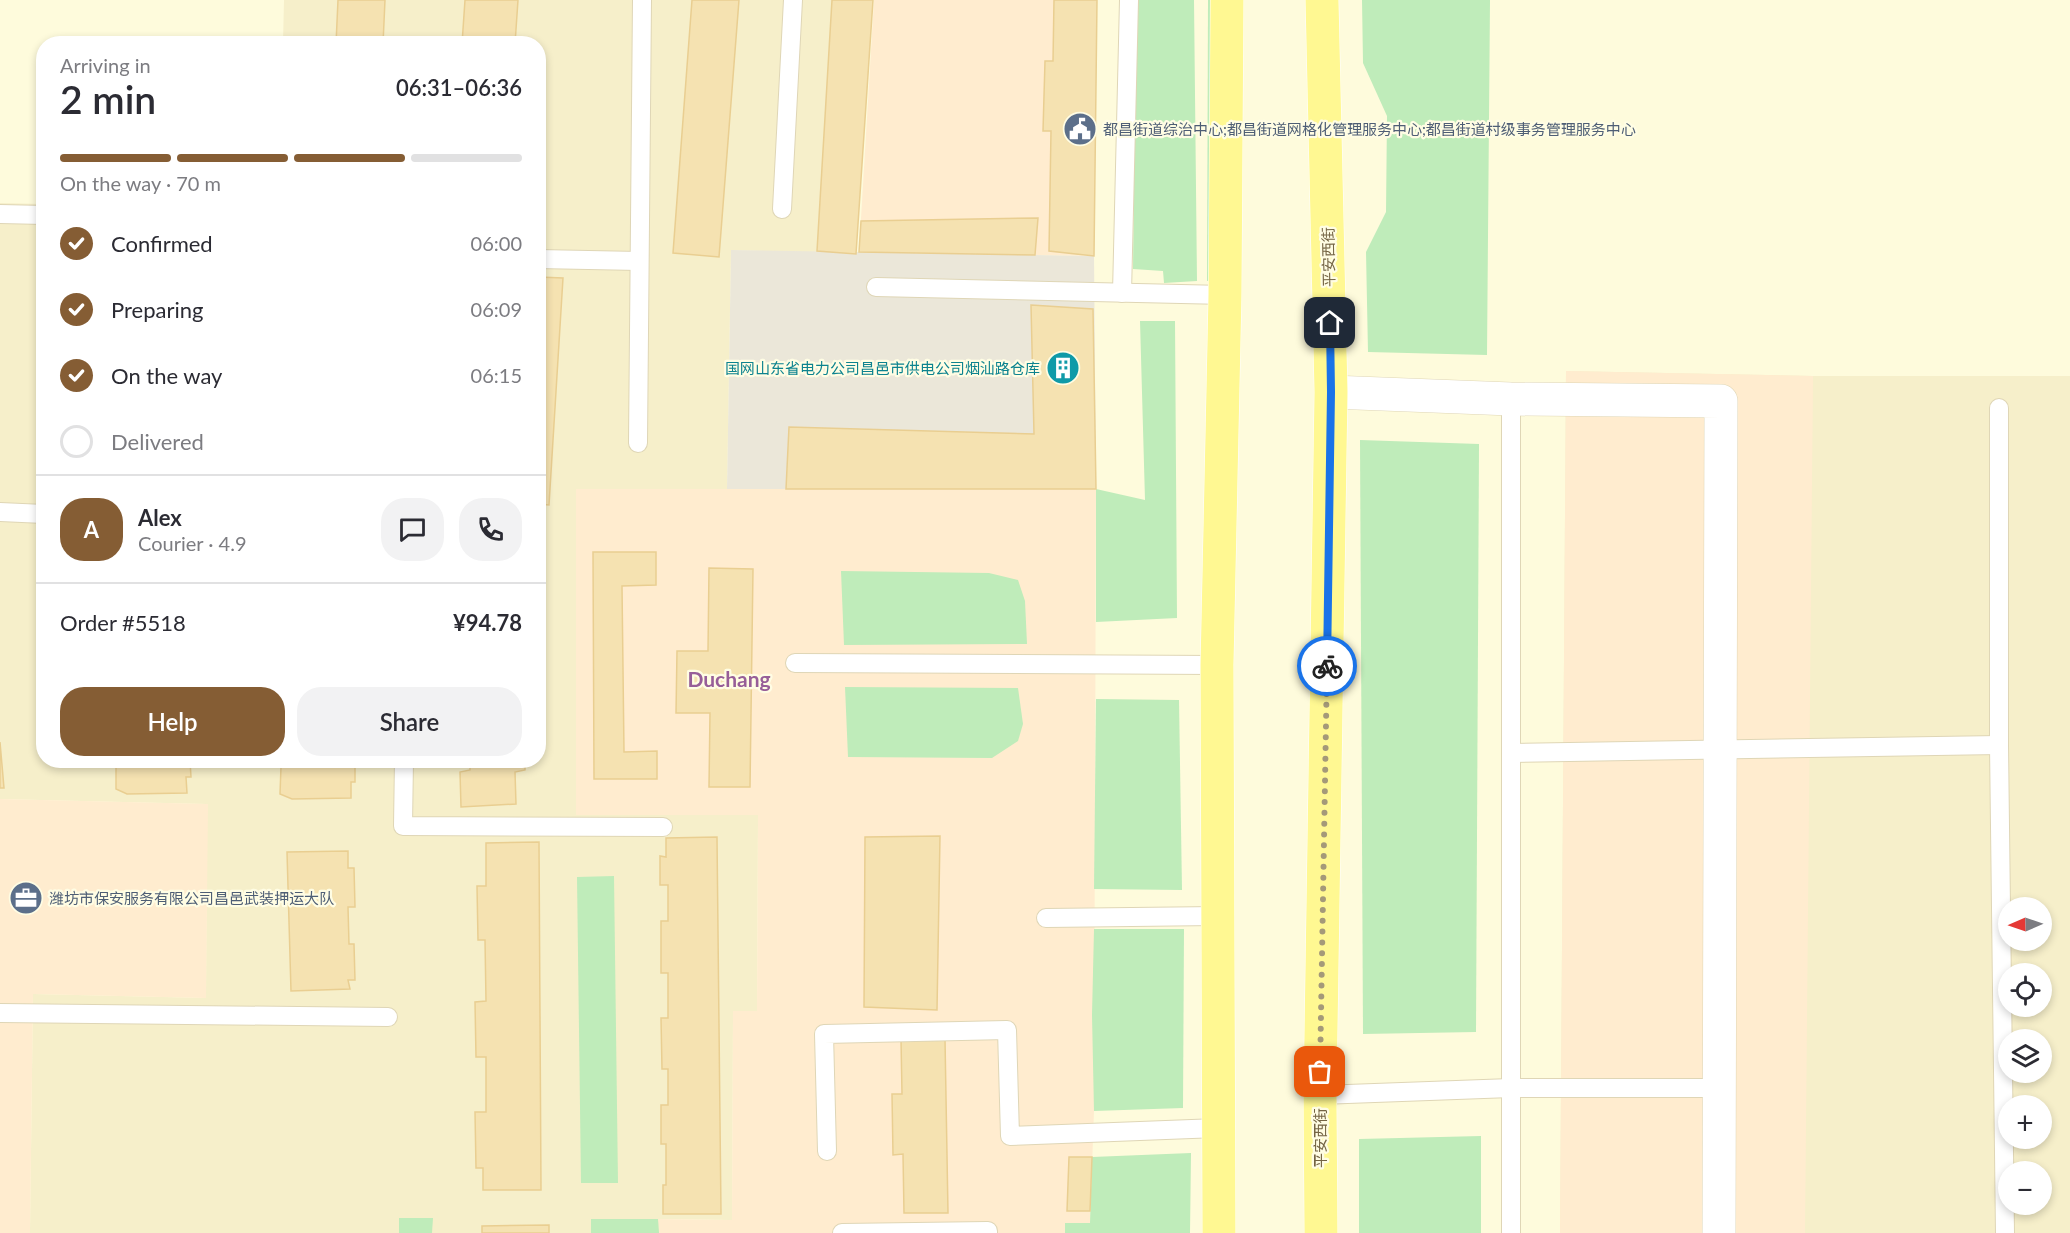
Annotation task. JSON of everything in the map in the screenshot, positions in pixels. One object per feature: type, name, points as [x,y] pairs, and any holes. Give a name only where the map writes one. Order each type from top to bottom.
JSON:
[{"type":"main road","points":[[1219,1233],[1217,665],[1227,0]]},
{"type":"main road","name":"平安西街","points":[[1321,1233],[1320,1095],[1331,392],[1322,0]]},
{"type":"street","points":[[1331,392],[1511,399],[1721,401],[1719,1233]]},
{"type":"lane","points":[[638,443],[642,0]]},
{"type":"lane","points":[[782,209],[793,0]]},
{"type":"lane","points":[[1122,293],[1129,0]]},
{"type":"lane","points":[[0,214],[36,215]]},
{"type":"lane","points":[[546,259],[639,261]]},
{"type":"lane","points":[[876,287],[1224,295]]},
{"type":"lane","points":[[1511,399],[1511,1233]]},
{"type":"lane","points":[[1999,408],[1999,745],[2006,1233]]},
{"type":"lane","points":[[0,512],[36,514]]},
{"type":"lane","points":[[795,663],[1217,665]]},
{"type":"lane","points":[[1511,753],[1999,745]]},
{"type":"lane","points":[[404,768],[403,826],[663,827]]},
{"type":"lane","points":[[1046,918],[1217,916]]},
{"type":"lane","points":[[0,1013],[388,1017]]},
{"type":"lane","points":[[826,1151],[824,1034],[1007,1030],[1010,1136],[1218,1128]]},
{"type":"lane","points":[[1320,1095],[1511,1088],[1719,1088]]},
{"type":"lane","points":[[842,1233],[988,1233]]},
{"type":"shaded area","points":[[284,0],[873,0],[856,254],[731,250],[727,489],[576,489],[758,814],[757,1011],[733,1012],[732,1220],[659,1219],[659,1233],[30,1233],[33,994],[206,998],[207,804],[0,799],[0,203],[36,204],[36,768],[546,768],[546,36],[283,36]]},
{"type":"shaded area","points":[[874,0],[1096,0],[1094,256],[859,252]]},
{"type":"shaded area","points":[[731,250],[1094,256],[1096,489],[727,489]]},
{"type":"shaded area","points":[[1566,371],[1813,376],[2070,376],[2070,1233],[1560,1233]]},
{"type":"shaded area","points":[[1566,371],[1813,376],[1805,1233],[1560,1233]]},
{"type":"shaded area","points":[[576,489],[1096,489],[1094,1111],[1090,1223],[1066,1223],[1065,1233],[659,1233],[658,1219],[732,1220],[733,1011],[757,1011],[758,815],[576,815]]},
{"type":"shaded area","points":[[0,799],[208,804],[206,998],[33,994],[30,1233],[0,1233]]},
{"type":"green space","points":[[1136,0],[1194,0],[1197,281],[1164,283],[1163,271],[1133,269]]},
{"type":"green space","points":[[1208,0],[1218,0],[1216,280],[1207,281]]},
{"type":"green space","points":[[1362,0],[1490,0],[1487,355],[1368,352],[1366,252],[1386,212],[1387,116],[1363,63]]},
{"type":"green space","points":[[1140,321],[1175,321],[1177,618],[1096,622],[1096,489],[1145,500]]},
{"type":"green space","points":[[1360,440],[1479,444],[1476,1032],[1363,1034]]},
{"type":"green space","points":[[841,571],[989,573],[1018,580],[1025,601],[1027,644],[844,645]]},
{"type":"green space","points":[[845,687],[1018,688],[1023,724],[1018,741],[992,758],[848,757]]},
{"type":"green space","points":[[1096,699],[1179,700],[1182,890],[1094,889]]},
{"type":"green space","points":[[614,876],[618,1183],[581,1183],[577,877]]},
{"type":"green space","points":[[1094,929],[1184,929],[1183,1108],[1094,1111],[1092,1015]]},
{"type":"green space","points":[[1481,1136],[1481,1233],[1359,1233],[1359,1139]]},
{"type":"green space","points":[[1191,1153],[1190,1233],[1065,1233],[1065,1223],[1090,1223],[1092,1157]]},
{"type":"green space","points":[[399,1218],[433,1218],[432,1233],[399,1233]]},
{"type":"green space","points":[[591,1219],[658,1219],[659,1233],[591,1233]]},
{"type":"building","points":[[338,0],[385,0],[383,36],[336,36]]},
{"type":"building","points":[[465,0],[518,0],[516,36],[463,36]]},
{"type":"building","points":[[692,0],[739,0],[719,257],[673,253]]},
{"type":"building","points":[[832,0],[873,0],[856,254],[817,251]]},
{"type":"building","points":[[1054,0],[1097,0],[1094,256],[1049,251],[1051,131],[1043,131],[1045,61],[1053,61]]},
{"type":"building","points":[[1038,218],[1035,255],[859,252],[861,221]]},
{"type":"building","points":[[546,277],[563,278],[549,505],[546,505]]},
{"type":"building","name":"国网山东省电力公司昌邑市供电公司烟汕路仓库","points":[[1031,305],[1093,309],[1096,489],[786,489],[789,427],[1034,434]]},
{"type":"building","points":[[593,552],[656,552],[656,585],[622,586],[624,752],[657,751],[657,779],[594,779]]},
{"type":"building","points":[[709,568],[753,569],[750,787],[709,787],[710,713],[676,713],[677,651],[708,651]]},
{"type":"building","points":[[0,742],[4,788],[0,788]]},
{"type":"building","points":[[116,768],[190,768],[191,777],[186,777],[187,793],[127,794],[116,789]]},
{"type":"building","points":[[281,768],[355,768],[355,782],[351,782],[351,798],[292,799],[280,794]]},
{"type":"building","points":[[470,768],[525,768],[525,770],[515,772],[516,804],[461,807],[460,772],[470,770]]},
{"type":"building","points":[[940,836],[937,1010],[864,1007],[865,837]]},
{"type":"building","points":[[717,837],[721,1214],[663,1214],[666,1144],[661,1144],[661,1105],[668,1105],[668,1069],[662,1069],[661,1018],[668,1018],[668,973],[661,973],[661,921],[668,921],[668,885],[660,885],[660,856],[666,857],[666,838]]},
{"type":"building","points":[[539,842],[541,1190],[483,1190],[483,1168],[476,1168],[475,1112],[486,1112],[486,1057],[476,1057],[475,1002],[486,1001],[485,940],[478,940],[477,886],[486,886],[486,843]]},
{"type":"building","points":[[348,851],[348,868],[354,868],[355,907],[348,907],[349,944],[354,944],[355,980],[348,980],[350,989],[291,991],[287,852]]},
{"type":"building","points":[[945,1039],[948,1213],[904,1213],[903,1154],[893,1155],[892,1094],[902,1094],[901,1040]]},
{"type":"building","points":[[1069,1157],[1092,1157],[1090,1211],[1067,1211]]},
{"type":"building","points":[[549,1225],[549,1233],[482,1233],[482,1226]]},
{"type":"way so far","points":[[1320,1072],[1327,666]]},
{"type":"place","name":"都昌街道综治中心;都昌街道网格化管理服务中心;都昌街道村级事务管理服务中心","points":[[1080,129]]},
{"type":"place","name":"国网山东省电力公司昌邑市供电公司烟汕路仓库","points":[[1063,368]]},
{"type":"place","name":"潍坊市保安服务有限公司昌邑武装押运大队","points":[[26,898]]},
{"type":"district","name":"Duchang","points":[[729,678]]},
{"type":"route","points":[[1327,666],[1330,323]]}]
